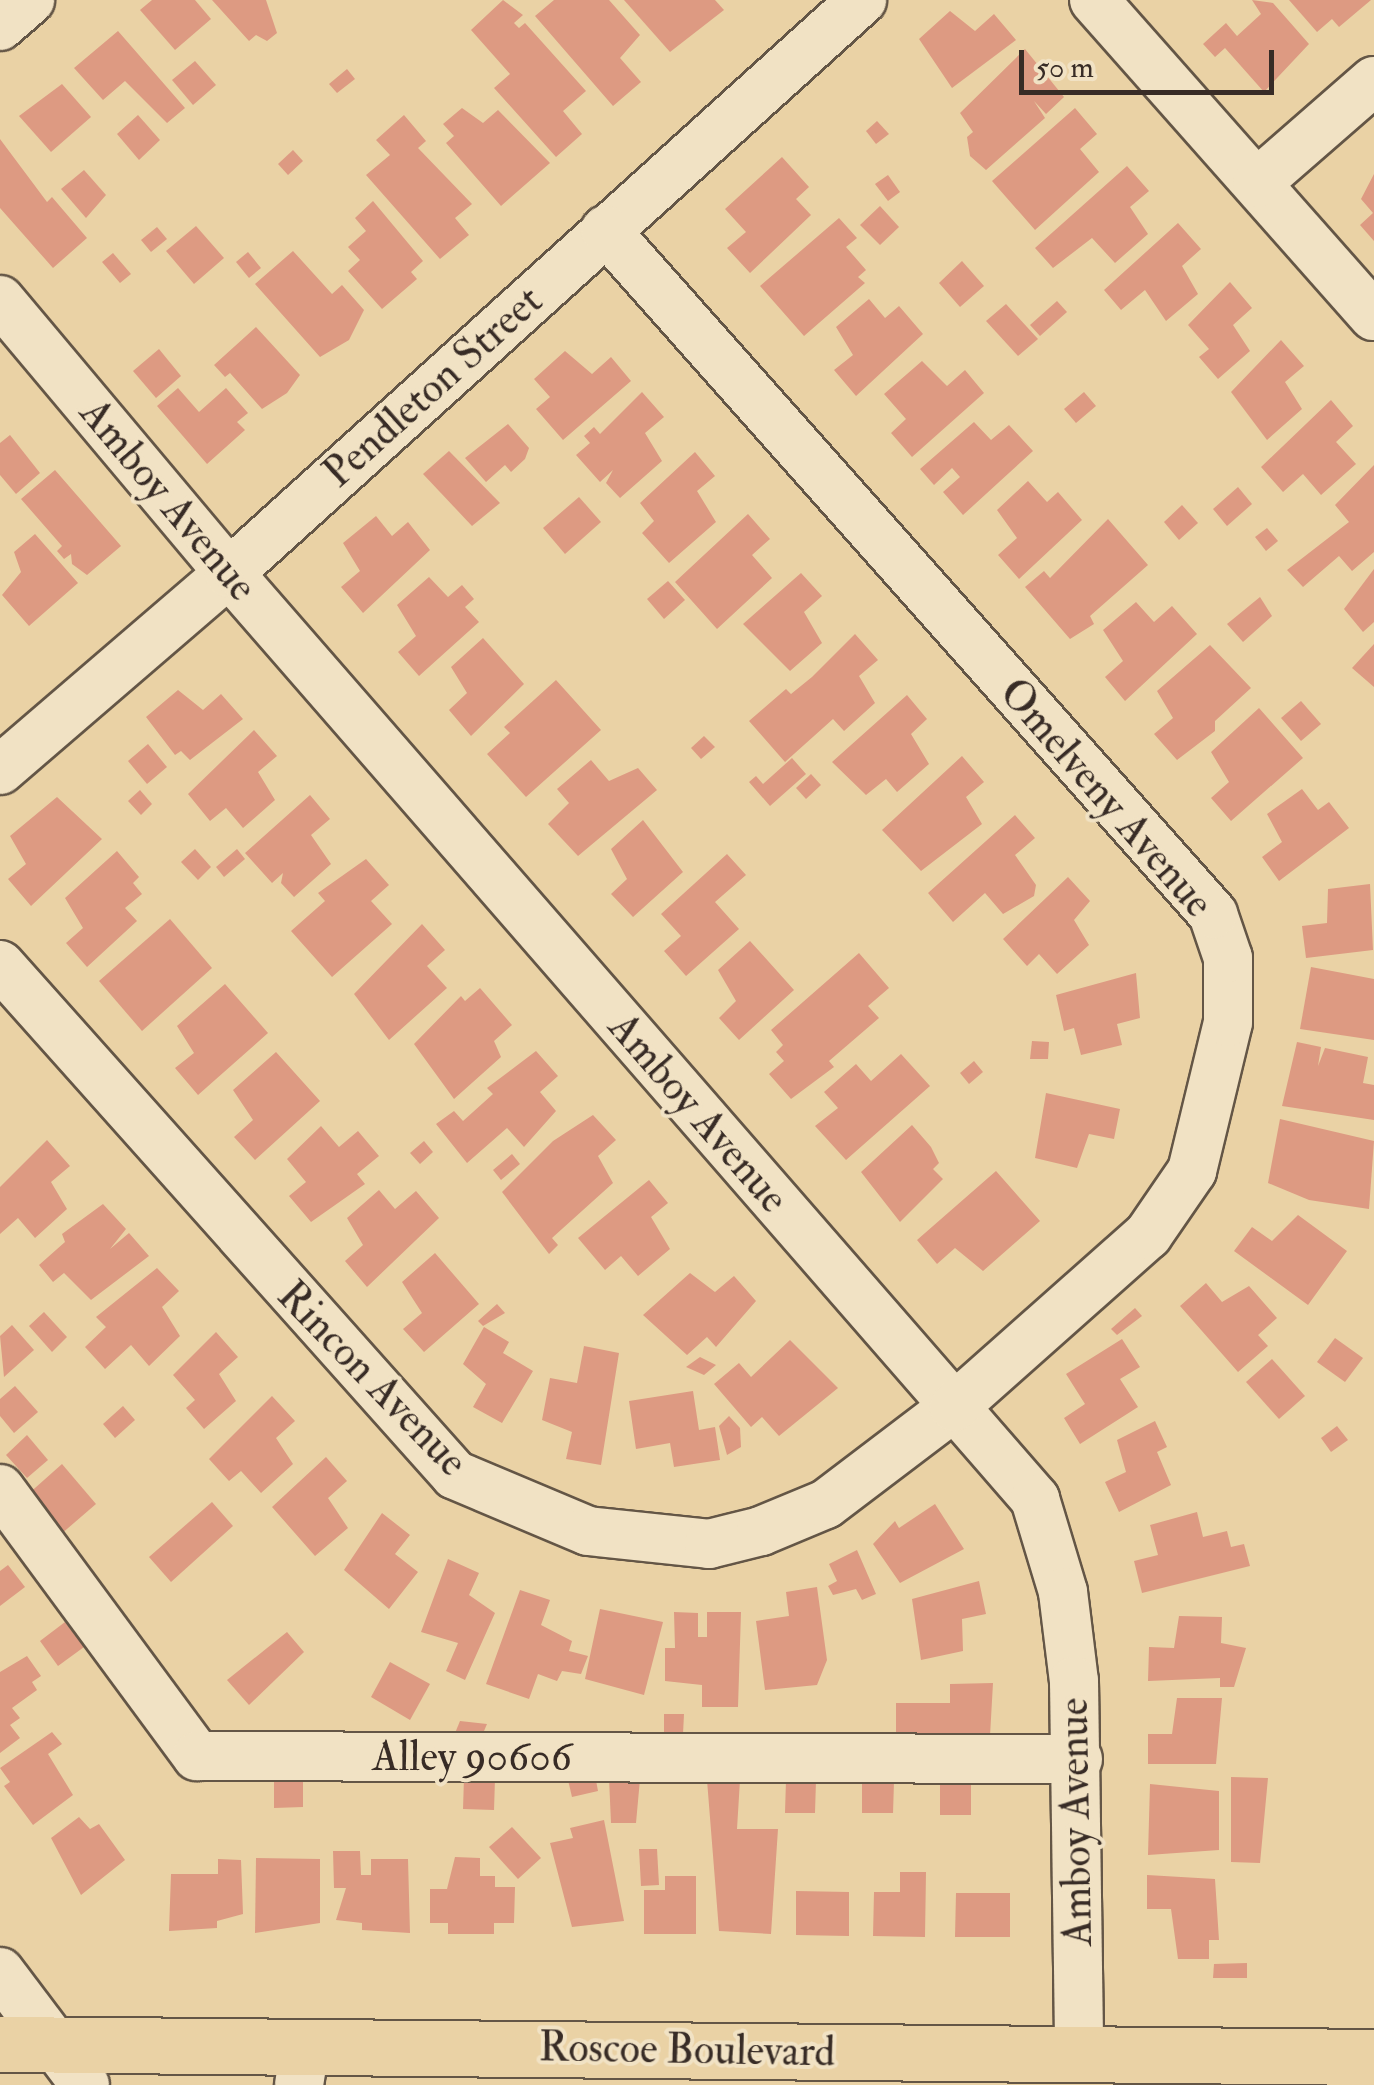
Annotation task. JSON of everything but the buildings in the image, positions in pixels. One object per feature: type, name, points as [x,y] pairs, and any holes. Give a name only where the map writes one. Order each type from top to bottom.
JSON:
[{"type":"main road","name":"Roscoe Boulevard","points":[[0,2044],[70,2065],[359,2047],[416,2066],[1079,2053],[1202,2070],[1374,2057]]},
{"type":"main road","points":[[284,2079],[359,2047]]},
{"type":"street","points":[[0,26],[30,0]]},
{"type":"street","name":"Pendleton Street","points":[[0,770],[229,573],[862,0]]},
{"type":"street","points":[[1094,0],[1374,316]]},
{"type":"street","points":[[1257,183],[1374,81]]},
{"type":"street","name":"Omelveny Avenue","points":[[605,230],[1212,914],[1228,958],[1228,1022],[1192,1171],[1176,1198],[1148,1235],[954,1407]]},
{"type":"street","name":"Amboy Avenue","points":[[0,300],[229,573],[1035,1499],[1063,1592],[1078,1759],[1079,2053]]},
{"type":"street","name":"Rincon Avenue","points":[[0,964],[392,1410],[455,1476],[500,1497],[588,1532],[709,1544],[761,1532],[826,1504],[954,1407]]},
{"type":"street","name":"Alley 90606","points":[[0,1489],[197,1756],[1078,1759]]},
{"type":"street","points":[[0,1972],[70,2065]]}]
